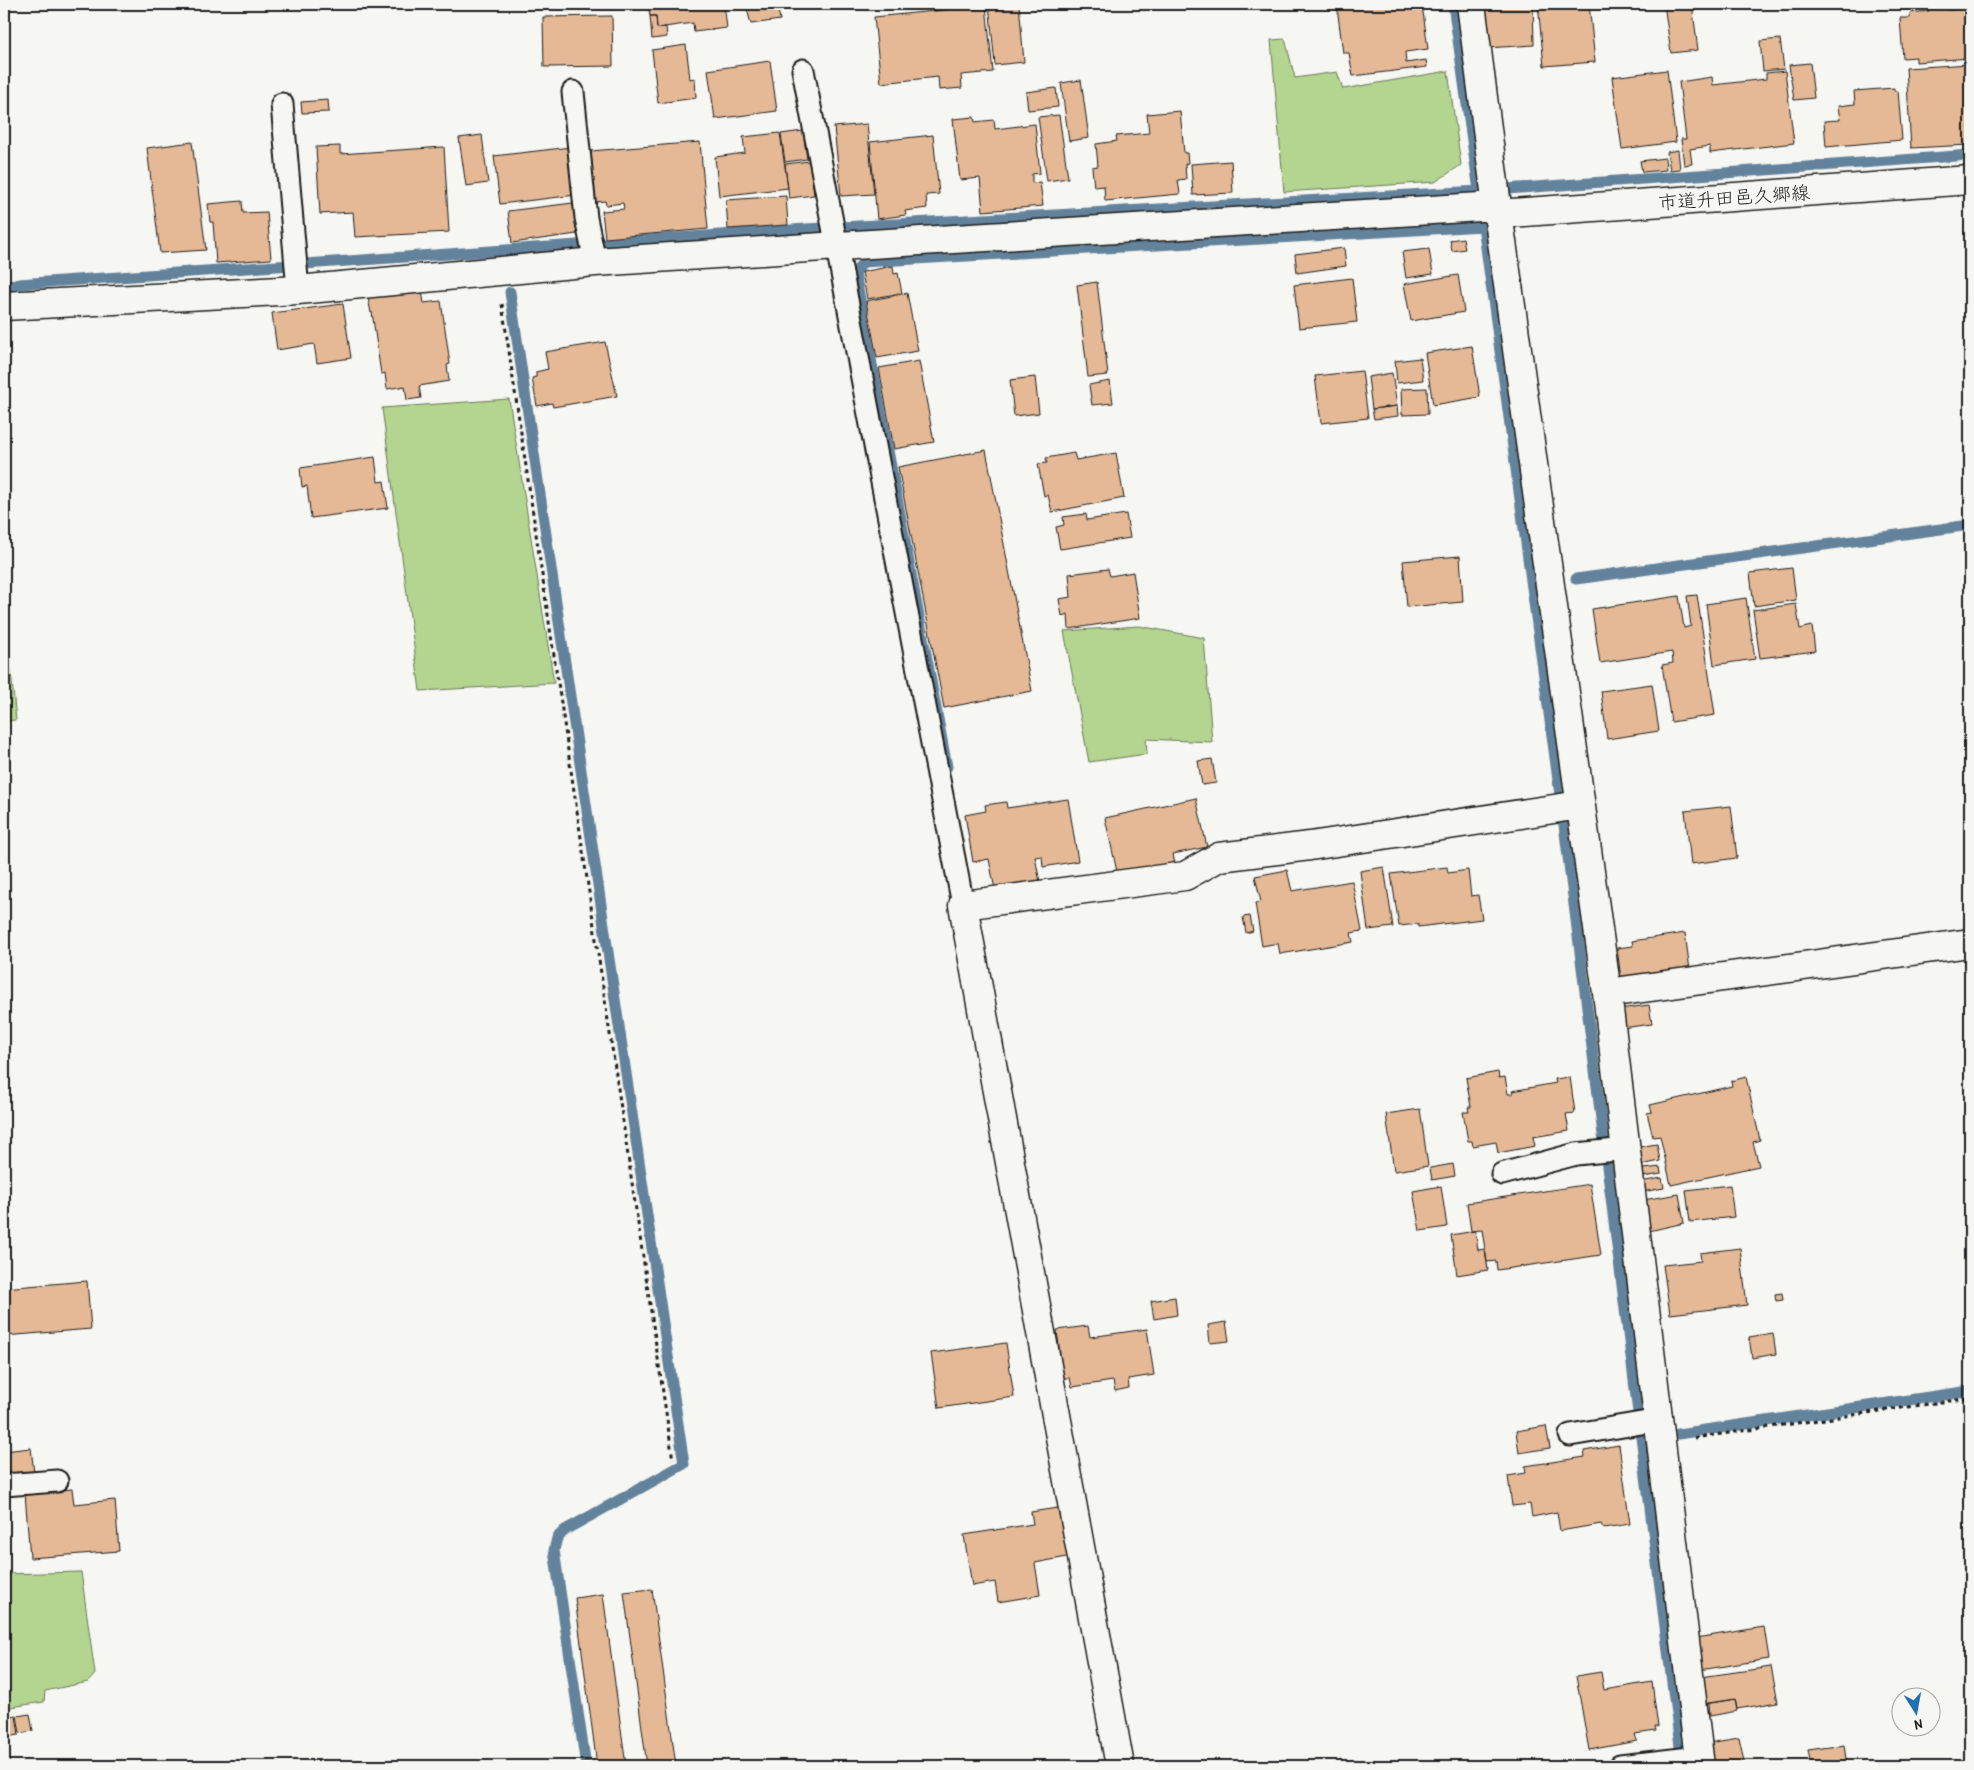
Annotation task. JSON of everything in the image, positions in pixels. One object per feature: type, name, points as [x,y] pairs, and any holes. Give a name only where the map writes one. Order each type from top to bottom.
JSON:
[{"type":"street","points":[[1471,4],[1490,202],[1568,807],[1607,993],[1612,1150],[1656,1428],[1690,1761]]},
{"type":"street","name":"市道升田邑久郷線","points":[[4,306],[297,273],[497,271],[593,251],[835,234],[1970,180]]},
{"type":"street","points":[[1120,1766],[969,904],[1185,876],[1219,856],[1310,846],[1568,807]]},
{"type":"street","points":[[1607,993],[1970,943]]},
{"type":"lane","points":[[802,70],[969,904]]},
{"type":"lane","points":[[573,92],[586,218],[593,251]]},
{"type":"lane","points":[[282,104],[297,273]]},
{"type":"lane","points":[[1502,1174],[1576,1154],[1612,1150]]},
{"type":"lane","points":[[1570,1435],[1627,1425],[1656,1428]]},
{"type":"lane","points":[[4,1485],[57,1481]]},
{"type":"lane","points":[[1620,1766],[1690,1761]]},
{"type":"path","points":[[497,271],[673,1460]]},
{"type":"path","points":[[1656,1428],[1970,1398]]},
{"type":"green space","points":[[1285,39],[1295,78],[1337,72],[1343,89],[1448,71],[1461,165],[1435,182],[1284,192],[1271,40]]},
{"type":"green space","points":[[509,399],[554,683],[420,691],[382,408]]},
{"type":"green space","points":[[4,604],[16,720],[4,721]]},
{"type":"green space","points":[[1139,626],[1204,638],[1212,742],[1146,739],[1147,754],[1089,762],[1064,631]]},
{"type":"green space","points":[[81,1572],[95,1674],[88,1682],[45,1691],[44,1702],[4,1708],[4,1574]]},
{"type":"building","points":[[648,4],[724,4],[727,28],[694,32],[693,23],[657,28],[656,16],[650,16]]},
{"type":"building","points":[[777,4],[780,20],[751,24],[747,9]]},
{"type":"building","points":[[932,4],[963,4],[933,11]]},
{"type":"building","points":[[989,4],[1019,4],[1024,62],[995,65]]},
{"type":"building","points":[[1365,4],[1422,4],[1428,49],[1405,52],[1406,63],[1426,60],[1427,67],[1353,76],[1349,53],[1343,53],[1337,7]]},
{"type":"building","points":[[1484,4],[1533,4],[1534,45],[1486,48]]},
{"type":"building","points":[[1538,4],[1589,4],[1595,62],[1544,66]]},
{"type":"building","points":[[1664,4],[1692,4],[1698,50],[1671,53]]},
{"type":"building","points":[[1947,4],[1948,10],[1968,8],[1968,4],[1970,4],[1970,58],[1916,62],[1916,57],[1903,58],[1900,18],[1910,18],[1910,13],[1929,11],[1929,6]]},
{"type":"building","points":[[986,6],[993,72],[961,75],[962,88],[939,90],[938,77],[881,83],[874,17]]},
{"type":"building","points":[[612,16],[613,66],[544,67],[543,17]]},
{"type":"building","points":[[650,16],[656,16],[657,28],[666,27],[667,37],[652,39]]},
{"type":"building","points":[[1780,39],[1784,69],[1763,71],[1760,41]]},
{"type":"building","points":[[686,45],[690,79],[695,78],[696,98],[658,103],[652,50]]},
{"type":"building","points":[[770,61],[777,111],[715,119],[708,70]]},
{"type":"building","points":[[1810,63],[1814,98],[1794,100],[1789,65]]},
{"type":"building","points":[[1970,64],[1970,145],[1911,148],[1906,68]]},
{"type":"building","points":[[1667,70],[1676,142],[1622,149],[1612,77]]},
{"type":"building","points":[[1785,71],[1794,143],[1710,153],[1710,146],[1690,149],[1692,164],[1684,165],[1681,139],[1686,139],[1679,82],[1712,77],[1713,85],[1766,79],[1766,73]]},
{"type":"building","points":[[1081,80],[1089,138],[1069,141],[1061,83]]},
{"type":"building","points":[[1056,88],[1058,107],[1028,110],[1026,92]]},
{"type":"building","points":[[1894,88],[1894,91],[1898,91],[1902,140],[1826,147],[1824,121],[1840,120],[1838,106],[1855,104],[1854,91]]},
{"type":"building","points":[[328,100],[329,112],[302,113],[301,102]]},
{"type":"building","points":[[1180,111],[1184,153],[1187,153],[1188,163],[1185,164],[1186,179],[1178,180],[1180,194],[1105,201],[1104,186],[1094,187],[1092,167],[1098,166],[1096,144],[1117,141],[1116,136],[1149,133],[1147,114]]},
{"type":"building","points":[[1059,115],[1068,178],[1047,181],[1038,117]]},
{"type":"building","points":[[974,117],[975,122],[994,120],[995,129],[1035,124],[1040,173],[1032,174],[1032,183],[1040,182],[1043,206],[983,211],[980,178],[960,180],[953,119]]},
{"type":"building","points":[[867,124],[874,194],[841,196],[834,127]]},
{"type":"building","points":[[803,131],[807,159],[785,162],[781,134]]},
{"type":"building","points":[[780,133],[788,188],[719,196],[715,157],[745,153],[743,137]]},
{"type":"building","points":[[482,135],[488,183],[466,186],[459,138]]},
{"type":"building","points":[[933,135],[939,194],[926,195],[927,208],[905,211],[906,215],[877,219],[870,142]]},
{"type":"building","points":[[192,142],[206,250],[160,253],[147,148]]},
{"type":"building","points":[[700,142],[708,229],[605,238],[602,211],[624,209],[623,203],[606,205],[605,201],[595,202],[591,151]]},
{"type":"building","points":[[340,146],[340,154],[444,147],[449,232],[355,237],[353,212],[320,214],[316,147]]},
{"type":"building","points":[[571,147],[576,195],[500,204],[494,156]]},
{"type":"building","points":[[1678,150],[1680,169],[1670,170],[1667,152]]},
{"type":"building","points":[[1665,158],[1666,170],[1642,172],[1640,161]]},
{"type":"building","points":[[810,161],[814,195],[789,198],[785,164]]},
{"type":"building","points":[[1231,161],[1233,193],[1193,195],[1191,164]]},
{"type":"building","points":[[786,196],[788,225],[728,229],[726,200]]},
{"type":"building","points":[[242,201],[243,213],[267,212],[271,259],[216,263],[213,222],[210,222],[208,204]]},
{"type":"building","points":[[573,203],[577,234],[512,243],[508,211]]},
{"type":"building","points":[[1463,238],[1465,249],[1452,251],[1450,240]]},
{"type":"building","points":[[1344,248],[1346,266],[1297,273],[1295,254]]},
{"type":"building","points":[[1429,249],[1433,274],[1406,278],[1402,252]]},
{"type":"building","points":[[893,266],[894,274],[898,273],[902,293],[867,299],[862,272]]},
{"type":"building","points":[[1458,275],[1464,312],[1411,321],[1404,284]]},
{"type":"building","points":[[1352,278],[1357,322],[1299,328],[1294,285]]},
{"type":"building","points":[[1097,282],[1108,375],[1088,377],[1077,285]]},
{"type":"building","points":[[422,291],[424,303],[441,301],[450,364],[447,365],[449,381],[419,386],[421,398],[407,400],[405,386],[387,389],[385,373],[381,374],[372,312],[368,298]]},
{"type":"building","points":[[907,293],[918,351],[877,358],[866,301]]},
{"type":"building","points":[[343,304],[351,358],[317,363],[314,344],[277,350],[272,313]]},
{"type":"building","points":[[605,342],[617,396],[553,407],[552,403],[537,406],[532,378],[536,377],[536,372],[548,369],[545,352]]},
{"type":"building","points":[[1472,346],[1480,397],[1433,405],[1425,353]]},
{"type":"building","points":[[1420,358],[1423,380],[1397,383],[1395,361]]},
{"type":"building","points":[[919,361],[934,442],[894,449],[879,368]]},
{"type":"building","points":[[1362,371],[1368,418],[1321,423],[1315,376]]},
{"type":"building","points":[[1392,373],[1397,406],[1372,409],[1368,377]]},
{"type":"building","points":[[1035,377],[1039,413],[1014,416],[1010,380]]},
{"type":"building","points":[[1110,381],[1113,403],[1092,405],[1089,385]]},
{"type":"building","points":[[1427,388],[1428,414],[1402,415],[1401,389]]},
{"type":"building","points":[[1397,406],[1398,416],[1374,419],[1372,409]]},
{"type":"building","points":[[986,450],[1032,691],[944,708],[898,467]]},
{"type":"building","points":[[1074,453],[1076,460],[1116,453],[1124,498],[1052,512],[1048,495],[1044,496],[1038,464],[1047,463],[1046,458]]},
{"type":"building","points":[[375,457],[378,482],[384,481],[388,508],[311,518],[307,486],[302,487],[300,468]]},
{"type":"building","points":[[1086,514],[1087,520],[1126,514],[1130,538],[1060,549],[1056,527],[1064,525],[1063,517]]},
{"type":"building","points":[[1460,556],[1463,602],[1407,607],[1403,561]]},
{"type":"building","points":[[1792,568],[1796,600],[1754,606],[1750,573]]},
{"type":"building","points":[[1108,569],[1110,576],[1133,572],[1140,618],[1069,629],[1068,614],[1062,616],[1059,599],[1071,597],[1069,574]]},
{"type":"building","points":[[1697,595],[1715,715],[1671,722],[1662,665],[1673,663],[1672,652],[1600,663],[1592,609],[1679,596],[1684,628],[1691,626],[1687,596]]},
{"type":"building","points":[[1746,598],[1755,659],[1714,665],[1706,604]]},
{"type":"building","points":[[1796,604],[1800,629],[1812,626],[1815,651],[1760,658],[1753,610]]},
{"type":"building","points":[[1652,684],[1659,731],[1607,739],[1601,691]]},
{"type":"building","points":[[1212,759],[1216,783],[1202,785],[1198,761]]},
{"type":"building","points":[[1196,798],[1207,847],[1173,854],[1175,865],[1118,876],[1105,818]]},
{"type":"building","points":[[1068,799],[1078,861],[1043,867],[1042,856],[1035,857],[1040,882],[995,890],[989,859],[973,862],[965,815],[986,811],[985,805],[1006,802],[1007,808]]},
{"type":"building","points":[[1731,806],[1737,858],[1691,864],[1685,811]]},
{"type":"building","points":[[1384,867],[1393,927],[1368,930],[1360,871]]},
{"type":"building","points":[[1447,867],[1448,873],[1468,870],[1471,896],[1478,895],[1482,919],[1418,927],[1418,924],[1399,926],[1391,874]]},
{"type":"building","points":[[1287,870],[1292,891],[1352,881],[1362,931],[1351,933],[1353,942],[1280,954],[1278,943],[1262,946],[1255,903],[1261,902],[1255,876]]},
{"type":"building","points":[[1250,916],[1253,931],[1246,933],[1243,917]]},
{"type":"building","points":[[1685,933],[1690,970],[1621,979],[1617,948],[1633,946],[1632,941]]},
{"type":"building","points":[[1649,1005],[1652,1024],[1622,1028],[1619,1009]]},
{"type":"building","points":[[1498,1072],[1499,1078],[1505,1077],[1508,1094],[1513,1094],[1512,1091],[1556,1083],[1555,1079],[1570,1077],[1575,1113],[1566,1114],[1569,1131],[1533,1137],[1535,1146],[1498,1153],[1496,1142],[1473,1146],[1472,1141],[1468,1141],[1463,1112],[1469,1112],[1468,1107],[1471,1107],[1466,1078]]},
{"type":"building","points":[[1746,1077],[1760,1140],[1753,1142],[1759,1166],[1671,1185],[1660,1136],[1653,1137],[1647,1113],[1652,1112],[1650,1105],[1732,1086],[1731,1081]]},
{"type":"building","points":[[1420,1109],[1428,1166],[1394,1171],[1386,1114]]},
{"type":"building","points":[[1657,1144],[1660,1161],[1641,1165],[1638,1147]]},
{"type":"building","points":[[1453,1164],[1455,1176],[1432,1180],[1430,1168]]},
{"type":"building","points":[[1660,1167],[1661,1174],[1637,1178],[1636,1170]]},
{"type":"building","points":[[4,1176],[8,1235],[4,1235]]},
{"type":"building","points":[[1662,1178],[1664,1188],[1642,1192],[1640,1182]]},
{"type":"building","points":[[1590,1184],[1601,1255],[1497,1270],[1496,1261],[1487,1262],[1482,1230],[1471,1231],[1467,1203]]},
{"type":"building","points":[[1730,1185],[1734,1217],[1690,1222],[1686,1190]]},
{"type":"building","points":[[1441,1186],[1447,1227],[1420,1231],[1413,1191]]},
{"type":"building","points":[[1679,1194],[1684,1223],[1649,1231],[1643,1200]]},
{"type":"building","points":[[1475,1231],[1478,1250],[1485,1249],[1488,1270],[1457,1275],[1451,1235]]},
{"type":"building","points":[[1740,1248],[1747,1305],[1670,1314],[1663,1265],[1701,1261],[1700,1253]]},
{"type":"building","points":[[87,1281],[91,1329],[4,1336],[4,1288]]},
{"type":"building","points":[[1782,1293],[1783,1300],[1776,1301],[1775,1294]]},
{"type":"building","points":[[1175,1297],[1177,1315],[1154,1319],[1151,1301]]},
{"type":"building","points":[[1226,1322],[1229,1341],[1210,1343],[1208,1325]]},
{"type":"building","points":[[1088,1326],[1090,1337],[1147,1329],[1154,1375],[1128,1379],[1129,1388],[1115,1391],[1113,1381],[1072,1387],[1070,1378],[1063,1378],[1057,1330]]},
{"type":"building","points":[[1773,1333],[1776,1354],[1752,1358],[1749,1337]]},
{"type":"building","points":[[1006,1343],[1014,1397],[939,1408],[931,1353]]},
{"type":"building","points":[[1546,1426],[1550,1448],[1519,1453],[1516,1431]]},
{"type":"building","points":[[1619,1445],[1630,1524],[1603,1528],[1601,1524],[1560,1531],[1557,1512],[1532,1517],[1530,1504],[1512,1506],[1508,1476],[1526,1473],[1525,1466],[1585,1457],[1584,1451]]},
{"type":"building","points":[[31,1448],[34,1473],[4,1477],[4,1451]]},
{"type":"building","points":[[72,1489],[74,1504],[115,1500],[119,1551],[30,1558],[25,1493]]},
{"type":"building","points":[[1064,1507],[1072,1556],[1035,1563],[1040,1595],[998,1602],[995,1582],[972,1586],[964,1535],[1033,1524],[1031,1512]]},
{"type":"building","points":[[652,1589],[676,1766],[647,1766],[624,1592]]},
{"type":"building","points":[[603,1594],[626,1766],[597,1766],[575,1598]]},
{"type":"building","points":[[1764,1627],[1769,1659],[1700,1670],[1696,1638]]},
{"type":"building","points":[[1771,1667],[1778,1702],[1737,1709],[1735,1699],[1705,1704],[1701,1677]]},
{"type":"building","points":[[1601,1672],[1604,1690],[1652,1682],[1658,1727],[1655,1727],[1656,1731],[1635,1734],[1637,1741],[1589,1750],[1576,1676]]},
{"type":"building","points":[[1735,1699],[1737,1711],[1710,1716],[1709,1703]]},
{"type":"building","points":[[30,1714],[33,1731],[20,1733],[17,1716]]},
{"type":"building","points":[[16,1715],[19,1735],[4,1737],[4,1717]]},
{"type":"building","points":[[1739,1738],[1745,1766],[1712,1766],[1708,1743]]},
{"type":"building","points":[[1844,1745],[1847,1766],[1811,1766],[1808,1750]]},
{"type":"waterway","points":[[1453,4],[1480,198]]},
{"type":"waterway","points":[[4,285],[806,229],[1479,191],[1970,155]]},
{"type":"waterway","points":[[1482,218],[1563,817],[1682,1762]]},
{"type":"waterway","points":[[947,767],[855,273],[863,262],[1483,226]]},
{"type":"waterway","points":[[510,292],[684,1464],[565,1530],[557,1538],[554,1550],[586,1766]]},
{"type":"waterway","points":[[1576,579],[1970,525]]},
{"type":"waterway","points":[[1678,1434],[1970,1391]]}]
